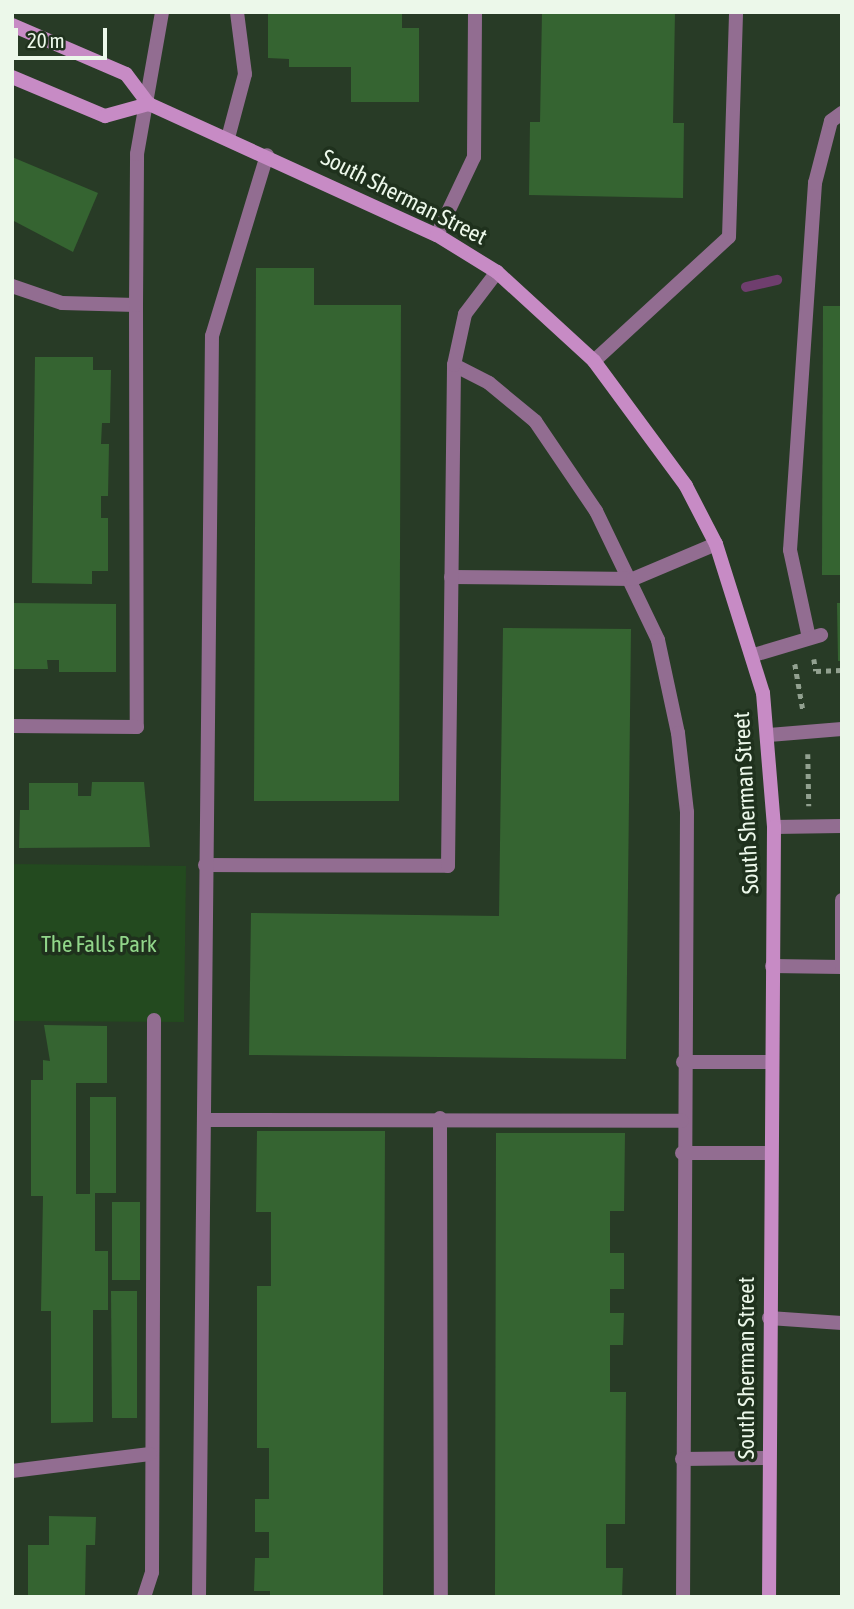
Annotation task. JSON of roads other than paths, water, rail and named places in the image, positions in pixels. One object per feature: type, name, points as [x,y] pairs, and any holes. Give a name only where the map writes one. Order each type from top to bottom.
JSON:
[{"type":"street","points":[[12,726],[137,727],[138,154],[149,104],[162,12]]},
{"type":"street","points":[[228,138],[245,74],[237,12]]},
{"type":"street","points":[[437,235],[474,157],[475,12]]},
{"type":"street","points":[[594,361],[729,237],[736,12]]},
{"type":"street","name":"South Sherman Street","points":[[12,25],[126,74],[149,104],[267,155],[437,235],[497,272],[594,361],[671,464],[716,544],[754,656],[769,735],[774,827],[769,1597]]},
{"type":"street","points":[[12,77],[105,117],[149,104]]},
{"type":"street","points":[[754,656],[815,637],[790,550],[816,183],[831,121],[842,113]]},
{"type":"street","points":[[199,1597],[212,336],[267,155]]},
{"type":"street","points":[[205,865],[448,866],[454,365],[465,314],[497,272]]},
{"type":"street","points":[[12,286],[62,303],[136,304]]},
{"type":"street","points":[[454,365],[489,383],[535,421],[633,579],[658,640],[687,813],[682,1121],[683,1597]]},
{"type":"street","points":[[451,577],[633,579],[716,544]]},
{"type":"street","points":[[769,735],[842,729]]},
{"type":"street","points":[[774,827],[842,826]]},
{"type":"street","points":[[772,966],[842,967],[842,900]]},
{"type":"street","points":[[144,1597],[152,1572],[150,1454],[154,1020]]},
{"type":"street","points":[[683,1062],[771,1062]]},
{"type":"street","points":[[206,1120],[440,1118],[682,1121]]},
{"type":"street","points":[[440,1118],[440,1597]]},
{"type":"street","points":[[682,1153],[770,1153]]},
{"type":"street","points":[[769,1318],[842,1322]]},
{"type":"street","points":[[12,1471],[150,1454]]},
{"type":"street","points":[[682,1459],[769,1458]]},
{"type":"waterway","points":[[746,287],[777,280]]},
{"type":"park label","name":"The Falls Park","points":[[99,944]]}]
